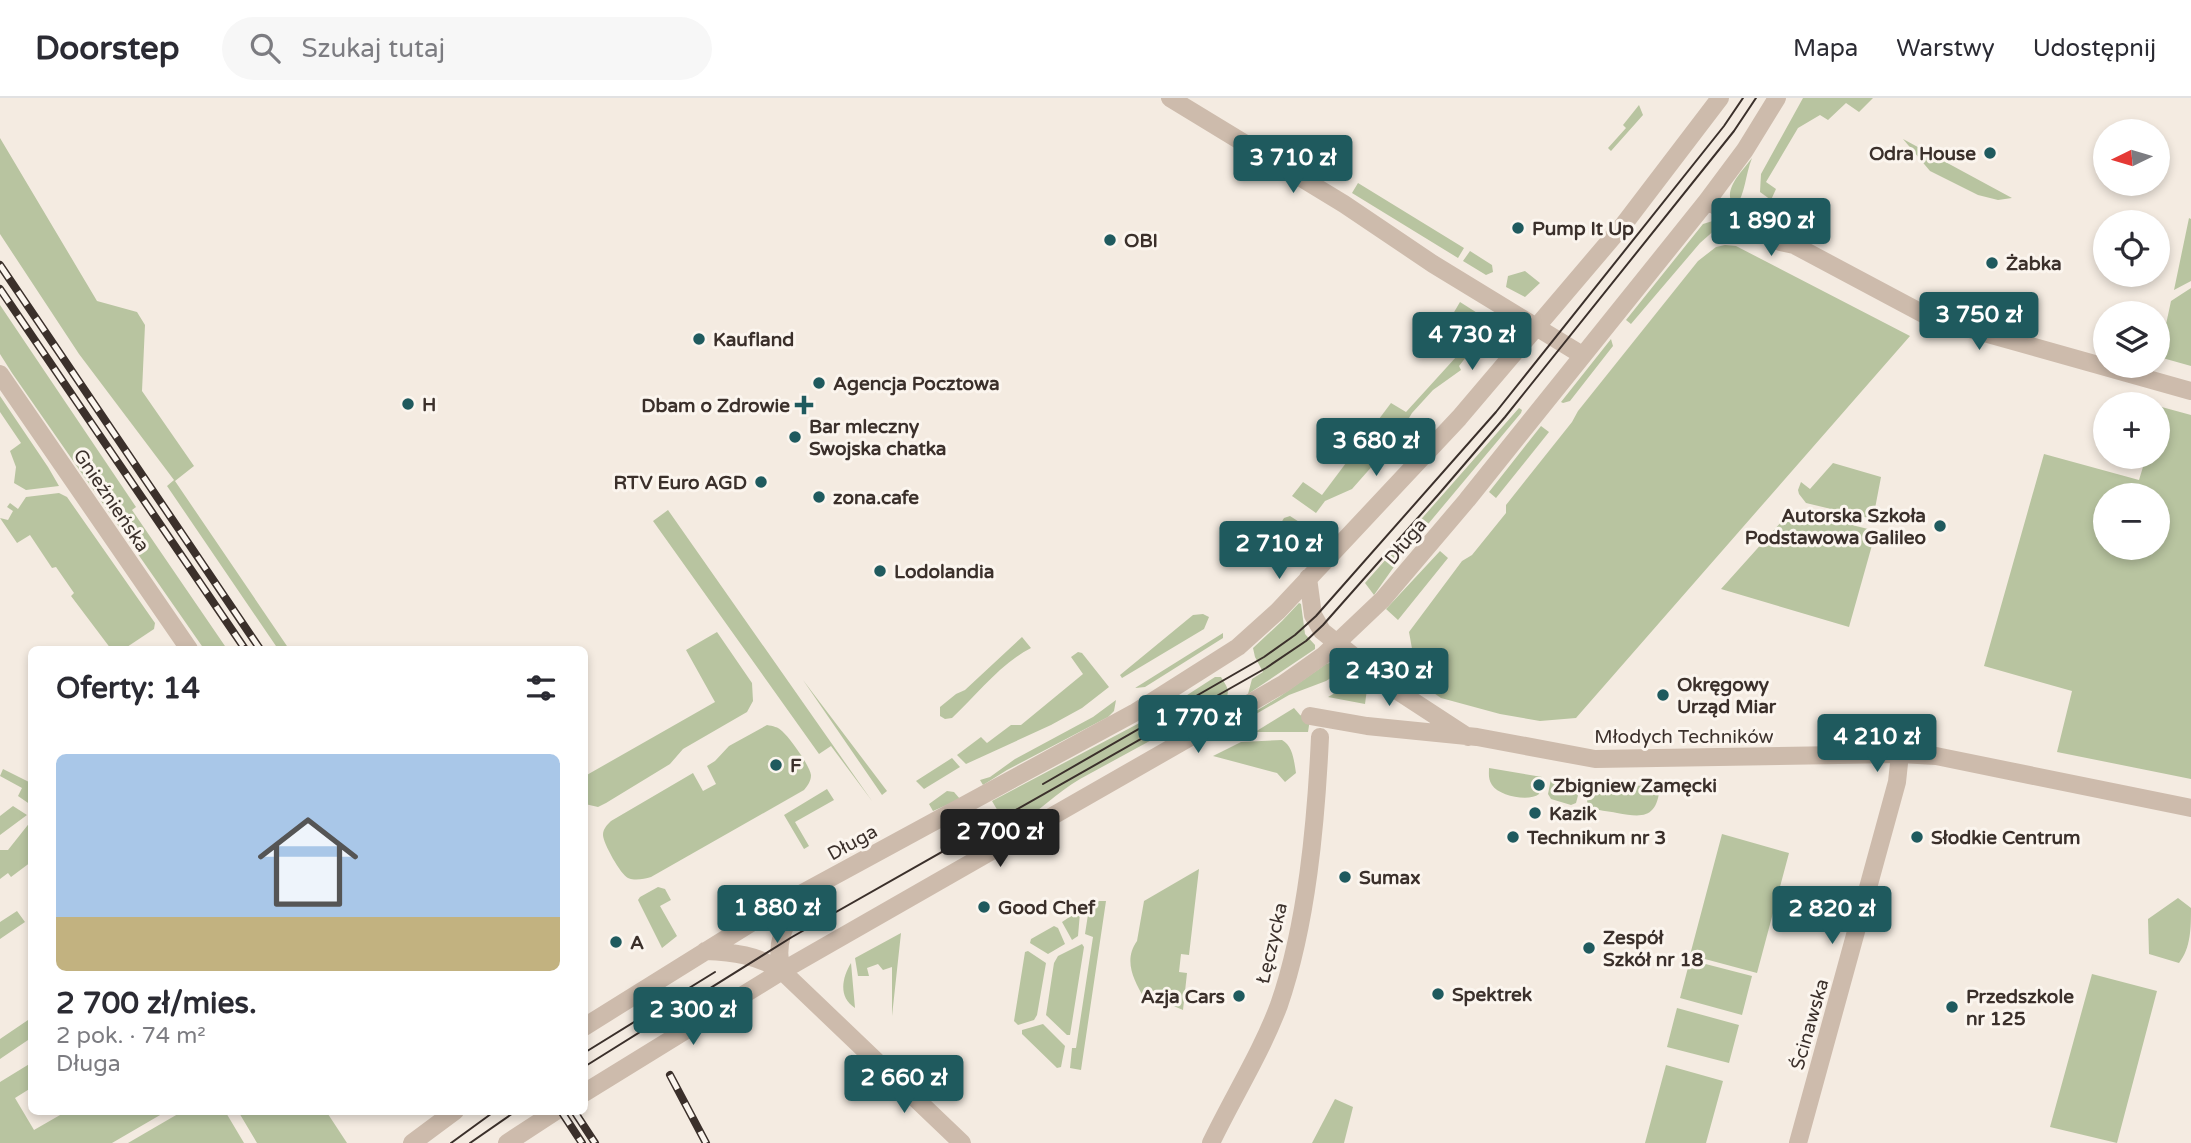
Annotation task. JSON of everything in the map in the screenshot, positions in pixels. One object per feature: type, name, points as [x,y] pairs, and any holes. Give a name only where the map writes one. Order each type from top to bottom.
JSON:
[{"type":"street","points":[[1170,98],[1344,204],[1433,264],[1582,355]]},
{"type":"street","name":"Długa","points":[[588,1024],[801,894],[1134,713],[1238,647],[1279,611],[1436,443],[1624,224],[1720,98]]},
{"type":"street","name":"Długa","points":[[588,1091],[782,971],[1283,684],[1324,655],[1367,616],[1467,500],[1707,201],[1745,150],[1777,98]]},
{"type":"street","points":[[1707,201],[1780,242],[1794,245],[1931,318],[2191,391]]},
{"type":"street","name":"Gnieźnieńska","points":[[0,373],[187,646]]},
{"type":"street","name":"Młodych Techników","points":[[1308,578],[1314,618],[1322,631],[1396,690],[1468,737]]},
{"type":"street","name":"Młodych Techników","points":[[1311,716],[1367,726],[1468,737],[1604,760],[1900,754],[1944,757],[2191,807]]},
{"type":"street","name":"Łęczycka","points":[[1211,1143],[1278,1006],[1294,952],[1309,865],[1320,737]]},
{"type":"street","name":"Ścinawska","points":[[1798,1143],[1897,782],[1900,754]]},
{"type":"street","points":[[782,971],[779,940],[801,894]]},
{"type":"street","points":[[705,951],[732,951],[753,956],[782,971],[962,1143]]},
{"type":"street","points":[[412,1143],[450,1115]]},
{"type":"street","points":[[507,1143],[550,1115]]},
{"type":"green space","points":[[1803,98],[1873,98],[1859,112],[1846,103],[1828,120],[1820,115],[1798,128],[1766,182],[1776,189],[1771,200],[1760,192],[1761,174]]},
{"type":"green space","points":[[1639,105],[1643,115],[1611,151],[1608,148],[1626,128],[1623,125]]},
{"type":"green space","points":[[0,138],[97,301],[137,312],[145,325],[142,391],[194,466],[175,481],[287,646],[276,646],[167,486],[174,480],[79,354],[0,234]]},
{"type":"green space","points":[[1903,139],[2012,198],[1998,200],[1978,195],[1930,171]]},
{"type":"green space","points":[[1752,158],[1735,208],[1731,202],[1731,188]]},
{"type":"green space","points":[[1358,183],[1464,248],[1458,258],[1352,193]]},
{"type":"green space","points":[[2189,218],[2191,281],[2174,290]]},
{"type":"green space","points":[[1719,219],[1725,221],[1700,243],[1631,324],[1626,320],[1703,224]]},
{"type":"green space","points":[[1736,246],[1910,336],[1576,718],[1540,721],[1500,714],[1441,698],[1418,682],[1409,632],[1462,561],[1472,555],[1506,513],[1506,505],[1698,261],[1716,247]]},
{"type":"green space","points":[[1470,251],[1492,265],[1493,272],[1486,275],[1463,261]]},
{"type":"green space","points":[[1525,271],[1540,283],[1525,297],[1506,287],[1508,276]]},
{"type":"green space","points":[[2191,288],[2191,366],[2170,360],[2171,301]]},
{"type":"green space","points":[[1460,302],[1493,323],[1459,366],[1461,370],[1433,390],[1412,413],[1397,438],[1352,489],[1325,501],[1316,513],[1292,496],[1303,482],[1322,495],[1391,403],[1406,412],[1467,345],[1449,325]]},
{"type":"green space","points":[[0,305],[136,507],[132,510],[225,646],[202,646],[0,354]]},
{"type":"green space","points":[[1611,339],[1613,346],[1570,401],[1561,402]]},
{"type":"green space","points":[[0,396],[59,486],[26,490],[14,483],[16,467],[10,451],[21,443],[0,412]]},
{"type":"green space","points":[[1519,408],[1521,413],[1403,554],[1374,595],[1365,583]]},
{"type":"green space","points":[[2170,409],[2191,415],[2191,779],[2057,752],[2072,691],[1984,666],[2044,454],[2139,480],[2142,469],[2170,469]]},
{"type":"green space","points":[[1541,426],[1549,432],[1496,498],[1489,492]]},
{"type":"green space","points":[[1833,463],[1881,477],[1873,519],[1806,503],[1799,494],[1801,482],[1810,489]]},
{"type":"green space","points":[[59,493],[67,497],[155,623],[154,629],[128,646],[109,646],[71,596],[74,593],[56,567],[52,568],[30,535],[17,543],[0,518],[8,520],[13,511],[7,507],[10,503],[18,509],[26,497]]},
{"type":"green space","points":[[668,510],[872,801],[831,746],[819,754],[653,521]]},
{"type":"green space","points":[[1792,510],[1876,531],[1849,627],[1721,589]]},
{"type":"green space","points":[[1290,516],[1307,527],[1300,539],[1278,528],[1284,518]]},
{"type":"green space","points":[[1440,551],[1448,558],[1398,620],[1386,609]]},
{"type":"green space","points":[[1299,603],[1305,634],[1315,645],[1315,649],[1248,694],[1252,679],[1263,672],[1253,648]]},
{"type":"green space","points":[[1203,614],[1209,617],[1204,629],[1122,678],[1120,675],[1193,615]]},
{"type":"green space","points":[[717,632],[752,683],[753,701],[747,712],[683,749],[670,764],[606,803],[598,807],[588,805],[588,774],[715,702],[686,650]]},
{"type":"green space","points":[[1223,633],[1223,638],[1145,687],[1135,688]]},
{"type":"green space","points":[[1022,637],[1031,648],[999,671],[952,718],[945,719],[940,716],[940,707],[965,690]]},
{"type":"green space","points":[[1078,652],[1082,653],[1109,687],[1082,708],[1051,725],[966,764],[957,755],[981,737],[987,743],[1011,725],[1021,725],[1083,674],[1071,657]]},
{"type":"green space","points":[[1393,654],[1399,656],[1402,668],[1398,680],[1381,666]]},
{"type":"green space","points":[[1336,661],[1348,667],[1326,681],[1289,695],[1222,732],[1326,664]]},
{"type":"green space","points":[[1215,677],[1221,677],[1228,689],[1223,701],[1080,779],[1009,830],[992,801],[1164,710]]},
{"type":"green space","points":[[803,680],[887,791],[882,795]]},
{"type":"green space","points":[[1354,682],[1367,689],[1365,704],[1328,697]]},
{"type":"green space","points":[[1116,700],[1114,711],[1108,717],[983,785],[980,780],[990,777],[1015,759],[1093,717]]},
{"type":"green space","points":[[1294,708],[1300,715],[1310,719],[1308,732],[1255,732]]},
{"type":"green space","points":[[767,725],[782,731],[807,765],[811,777],[804,790],[651,877],[634,879],[625,876],[604,839],[608,824],[693,773],[703,791],[716,784],[707,766],[729,746]]},
{"type":"green space","points":[[1282,740],[1291,750],[1296,773],[1285,782],[1277,773],[1213,756],[1241,742]]},
{"type":"green space","points":[[952,758],[960,767],[924,789],[916,781]]},
{"type":"green space","points":[[1489,768],[1542,777],[1539,794],[1522,798],[1501,792],[1491,783]]},
{"type":"green space","points":[[3,769],[28,782],[28,803],[18,796],[22,788],[0,776]]},
{"type":"green space","points":[[1551,779],[1581,784],[1576,803],[1571,805],[1551,799],[1548,794]]},
{"type":"green space","points":[[1590,785],[1660,786],[1652,810],[1635,815],[1603,811],[1589,806],[1587,801]]},
{"type":"green space","points":[[827,789],[834,800],[795,822],[809,846],[804,849],[784,815]]},
{"type":"green space","points":[[947,791],[954,792],[960,799],[933,811],[929,804]]},
{"type":"green space","points":[[13,806],[27,815],[0,835],[0,816]]},
{"type":"green space","points":[[28,825],[28,864],[11,877],[8,873],[0,879],[0,850],[8,850]]},
{"type":"green space","points":[[1722,834],[1789,853],[1757,973],[1690,955]]},
{"type":"green space","points":[[1199,869],[1189,955],[1181,954],[1179,972],[1187,973],[1183,1010],[1162,1001],[1144,998],[1130,963],[1144,901]]},
{"type":"green space","points":[[658,887],[665,889],[671,900],[660,906],[677,936],[662,948],[638,900]]},
{"type":"green space","points":[[2178,898],[2191,908],[2188,944],[2179,963],[2149,954],[2148,919]]},
{"type":"green space","points":[[1097,901],[1106,901],[1081,1070],[1070,1068],[1072,1048],[1076,1048],[1093,937],[1085,934],[1089,908]]},
{"type":"green space","points":[[17,911],[25,922],[0,939],[0,922]]},
{"type":"green space","points":[[1077,912],[1080,913],[1078,936],[1072,940],[1062,922]]},
{"type":"green space","points":[[1054,926],[1058,928],[1065,944],[1048,954],[1030,943],[1031,939]]},
{"type":"green space","points":[[901,933],[892,1016],[892,967],[883,970],[878,964],[867,968],[869,976],[858,976],[855,958]]},
{"type":"green space","points":[[1082,944],[1084,947],[1070,1035],[1067,1035],[1046,1015],[1054,963],[1058,956]]},
{"type":"green space","points":[[1028,951],[1046,963],[1037,1015],[1034,1020],[1018,1025],[1014,1021],[1025,952]]},
{"type":"green space","points":[[1690,960],[1752,976],[1742,1015],[1680,998]]},
{"type":"green space","points":[[851,963],[855,1008],[846,998],[843,987]]},
{"type":"green space","points":[[2092,974],[2157,991],[2117,1143],[2050,1127]]},
{"type":"green space","points":[[1677,1008],[1739,1025],[1729,1063],[1667,1047]]},
{"type":"green space","points":[[28,1020],[28,1040],[0,1059],[0,1039]]},
{"type":"green space","points":[[1043,1024],[1065,1046],[1061,1067],[1057,1068],[1022,1034],[1022,1030]]},
{"type":"green space","points":[[28,1065],[28,1090],[15,1098],[34,1130],[60,1115],[160,1115],[112,1143],[0,1143],[0,1082]]},
{"type":"green space","points":[[1666,1065],[1723,1081],[1706,1143],[1645,1143]]},
{"type":"green space","points":[[1335,1099],[1353,1107],[1344,1143],[1312,1143]]},
{"type":"green space","points":[[176,1115],[227,1115],[244,1143],[128,1143]]},
{"type":"green space","points":[[240,1115],[329,1115],[347,1143],[257,1143]]},
{"type":"tram line","points":[[1043,784],[1264,657],[1316,616],[1496,412],[1724,126],[1743,98]]},
{"type":"tram line","points":[[588,1064],[792,937],[1266,668],[1306,641],[1505,417],[1734,131],[1756,98]]},
{"type":"tram line","points":[[588,1051],[715,972]]},
{"type":"tram line","points":[[451,1143],[490,1115]]},
{"type":"tram line","points":[[470,1143],[510,1115]]},
{"type":"railway","points":[[0,265],[258,646]]},
{"type":"railway","points":[[0,289],[243,646]]},
{"type":"railway","points":[[670,1075],[706,1143]]},
{"type":"railway","points":[[564,1115],[582,1143]]},
{"type":"railway","points":[[577,1115],[595,1143]]},
{"type":"place","name":"Odra House","points":[[1990,153]]},
{"type":"place","name":"Pump It Up","points":[[1518,228]]},
{"type":"place","name":"OBI","points":[[1110,240]]},
{"type":"place","name":"Żabka","points":[[1992,263]]},
{"type":"place","name":"Kaufland","points":[[699,339]]},
{"type":"place","name":"Agencja Pocztowa","points":[[819,383]]},
{"type":"place","name":"H","points":[[408,404]]},
{"type":"place","name":"Dbam o Zdrowie","points":[[804,405]]},
{"type":"place","name":"Bar mleczny Swojska chatka","points":[[795,437]]},
{"type":"place","name":"RTV Euro AGD","points":[[761,482]]},
{"type":"place","name":"zona.cafe","points":[[819,497]]},
{"type":"place","name":"Autorska Szkoła Podstawowa Galileo","points":[[1940,526]]},
{"type":"place","name":"Lodolandia","points":[[880,571]]},
{"type":"place","name":"Okręgowy Urząd Miar","points":[[1663,695]]},
{"type":"place","name":"F","points":[[776,765]]},
{"type":"place","name":"Zbigniew Zamęcki","points":[[1539,785]]},
{"type":"place","name":"Kazik","points":[[1535,813]]},
{"type":"place","name":"Technikum nr 3","points":[[1513,837]]},
{"type":"place","name":"Słodkie Centrum","points":[[1917,837]]},
{"type":"place","name":"Sumax","points":[[1345,877]]},
{"type":"place","name":"Good Chef","points":[[984,907]]},
{"type":"place","name":"A","points":[[616,942]]},
{"type":"place","name":"Zespół Szkół nr 18","points":[[1589,948]]},
{"type":"place","name":"Spektrek","points":[[1438,994]]},
{"type":"place","name":"Azja Cars","points":[[1239,996]]},
{"type":"place","name":"Przedszkole nr 125","points":[[1952,1007]]}]
